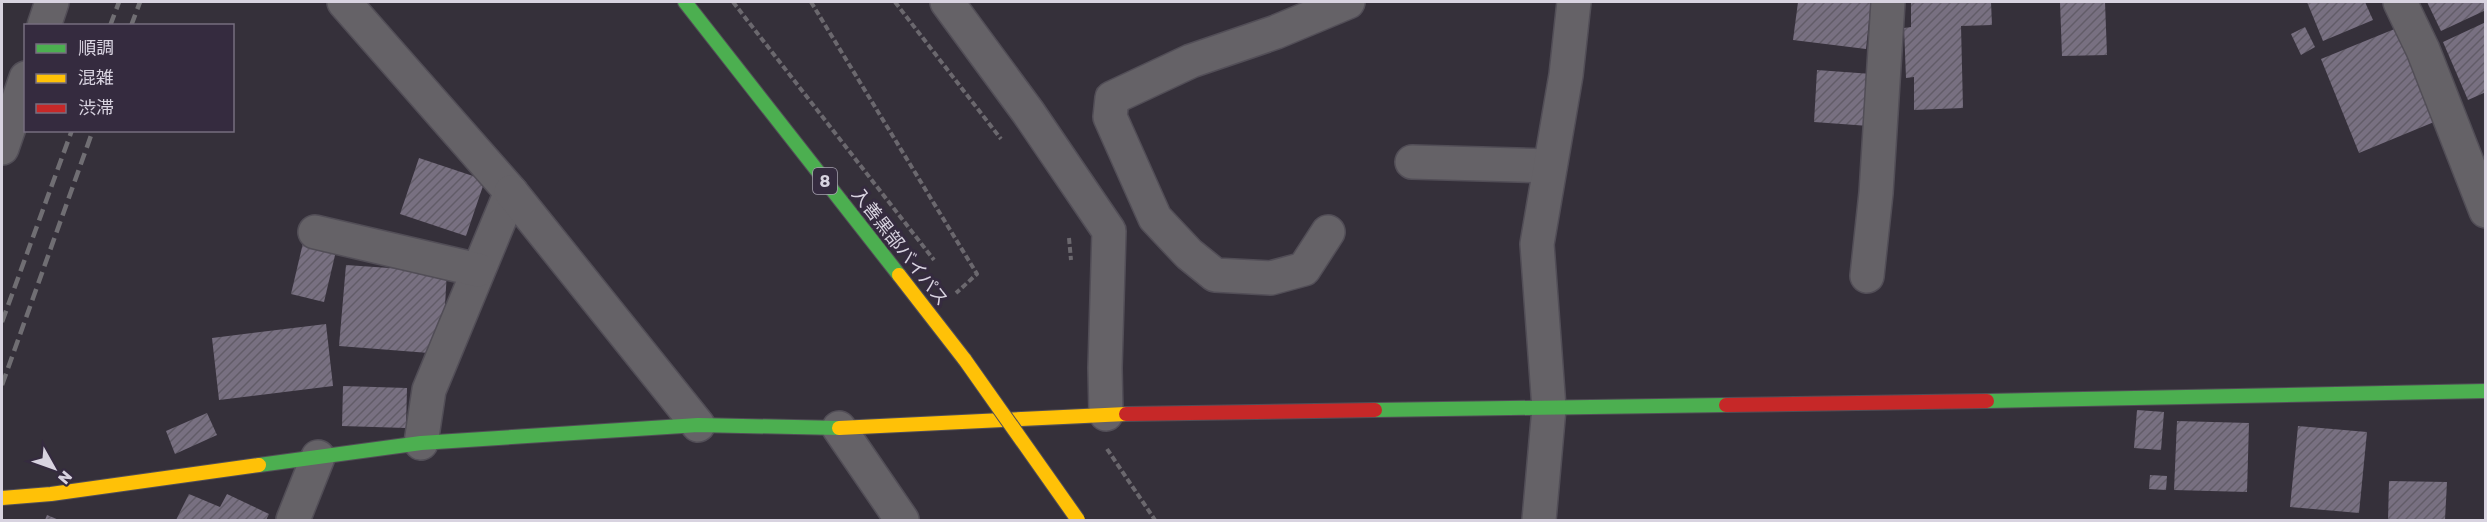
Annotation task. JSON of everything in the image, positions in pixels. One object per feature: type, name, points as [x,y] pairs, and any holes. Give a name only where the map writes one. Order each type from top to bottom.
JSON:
[{"type":"main road","name":"入善黒部バイパス","points":[[685,2],[965,360],[1078,520]]},
{"type":"main road","points":[[2,498],[51,494],[421,443],[699,425],[839,428],[1095,415],[2486,391]]},
{"type":"street","points":[[45,24],[52,2]]},
{"type":"street","points":[[344,2],[511,192],[699,425]]},
{"type":"street","points":[[947,2],[1028,112],[1109,231],[1105,368],[1095,415]]},
{"type":"street","points":[[1328,231],[1304,269],[1271,278],[1215,275],[1189,254],[1155,218],[1110,117],[1112,98],[1191,61],[1276,32],[1348,2]]},
{"type":"street","points":[[1539,520],[1549,408],[1537,244],[1566,75],[1574,2]]},
{"type":"street","points":[[1867,276],[1878,170],[1888,2]]},
{"type":"street","points":[[2400,2],[2423,50],[2486,211]]},
{"type":"street","points":[[2,148],[24,84]]},
{"type":"street","points":[[1412,162],[1550,166]]},
{"type":"street","points":[[421,443],[429,390],[511,192]]},
{"type":"street","points":[[315,232],[478,270]]},
{"type":"street","points":[[839,428],[902,520]]},
{"type":"street","points":[[293,520],[318,457]]},
{"type":"path","points":[[733,2],[939,266]]},
{"type":"path","points":[[811,2],[977,274],[956,293],[950,284]]},
{"type":"path","points":[[895,2],[1003,142]]},
{"type":"path","points":[[1068,227],[1071,262]]},
{"type":"path","points":[[1095,415],[1155,520]]},
{"type":"building","points":[[1798,2],[1871,2],[1866,49],[1793,40]]},
{"type":"building","points":[[1911,2],[1991,2],[1992,25],[1961,26],[1963,108],[1914,110],[1914,77],[1906,78],[1904,28],[1911,27]]},
{"type":"building","points":[[2060,2],[2105,2],[2107,55],[2062,56]]},
{"type":"building","points":[[2307,2],[2365,2],[2373,20],[2323,41]]},
{"type":"building","points":[[2427,2],[2486,2],[2486,10],[2441,31]]},
{"type":"building","points":[[2486,22],[2486,92],[2468,100],[2443,42]]},
{"type":"building","points":[[2305,27],[2315,47],[2301,55],[2291,34]]},
{"type":"building","points":[[2397,28],[2434,122],[2359,153],[2321,59]]},
{"type":"building","points":[[1817,70],[1872,74],[1869,126],[1814,122]]},
{"type":"building","points":[[419,158],[485,180],[466,236],[400,214]]},
{"type":"building","points":[[303,243],[336,251],[324,302],[291,294]]},
{"type":"building","points":[[346,265],[447,272],[442,354],[339,346]]},
{"type":"building","points":[[326,324],[333,386],[219,400],[212,338]]},
{"type":"building","points":[[343,386],[407,388],[406,428],[342,426]]},
{"type":"building","points":[[2137,410],[2164,412],[2161,450],[2134,448]]},
{"type":"building","points":[[207,413],[217,435],[175,454],[166,431]]},
{"type":"building","points":[[2177,421],[2249,423],[2247,492],[2174,490]]},
{"type":"building","points":[[2298,426],[2367,432],[2359,513],[2290,507]]},
{"type":"building","points":[[2150,475],[2167,476],[2166,490],[2149,489]]},
{"type":"building","points":[[2389,481],[2447,482],[2445,520],[2388,520]]},
{"type":"building","points":[[189,494],[220,507],[227,494],[269,514],[266,520],[176,520]]},
{"type":"building","points":[[47,515],[59,520],[45,520]]},
{"type":"railway","points":[[111,24],[119,2]]},
{"type":"railway","points":[[132,24],[140,2]]},
{"type":"railway","points":[[2,322],[71,132]]},
{"type":"railway","points":[[2,385],[92,132]]},
{"type":"traffic: fast","points":[[685,2],[899,275]]},
{"type":"traffic: fast","points":[[1987,401],[2486,391]]},
{"type":"traffic: fast","points":[[1375,410],[1726,405]]},
{"type":"traffic: fast","points":[[259,465],[421,443],[698,425],[839,428]]},
{"type":"traffic: slow","points":[[899,275],[965,360]]},
{"type":"traffic: slow","points":[[965,360],[1078,520]]},
{"type":"traffic: slow","points":[[839,428],[1126,414]]},
{"type":"traffic: slow","points":[[2,498],[51,494],[259,465]]},
{"type":"traffic: jam","points":[[1726,405],[1987,401]]},
{"type":"traffic: jam","points":[[1126,414],[1375,410]]}]
